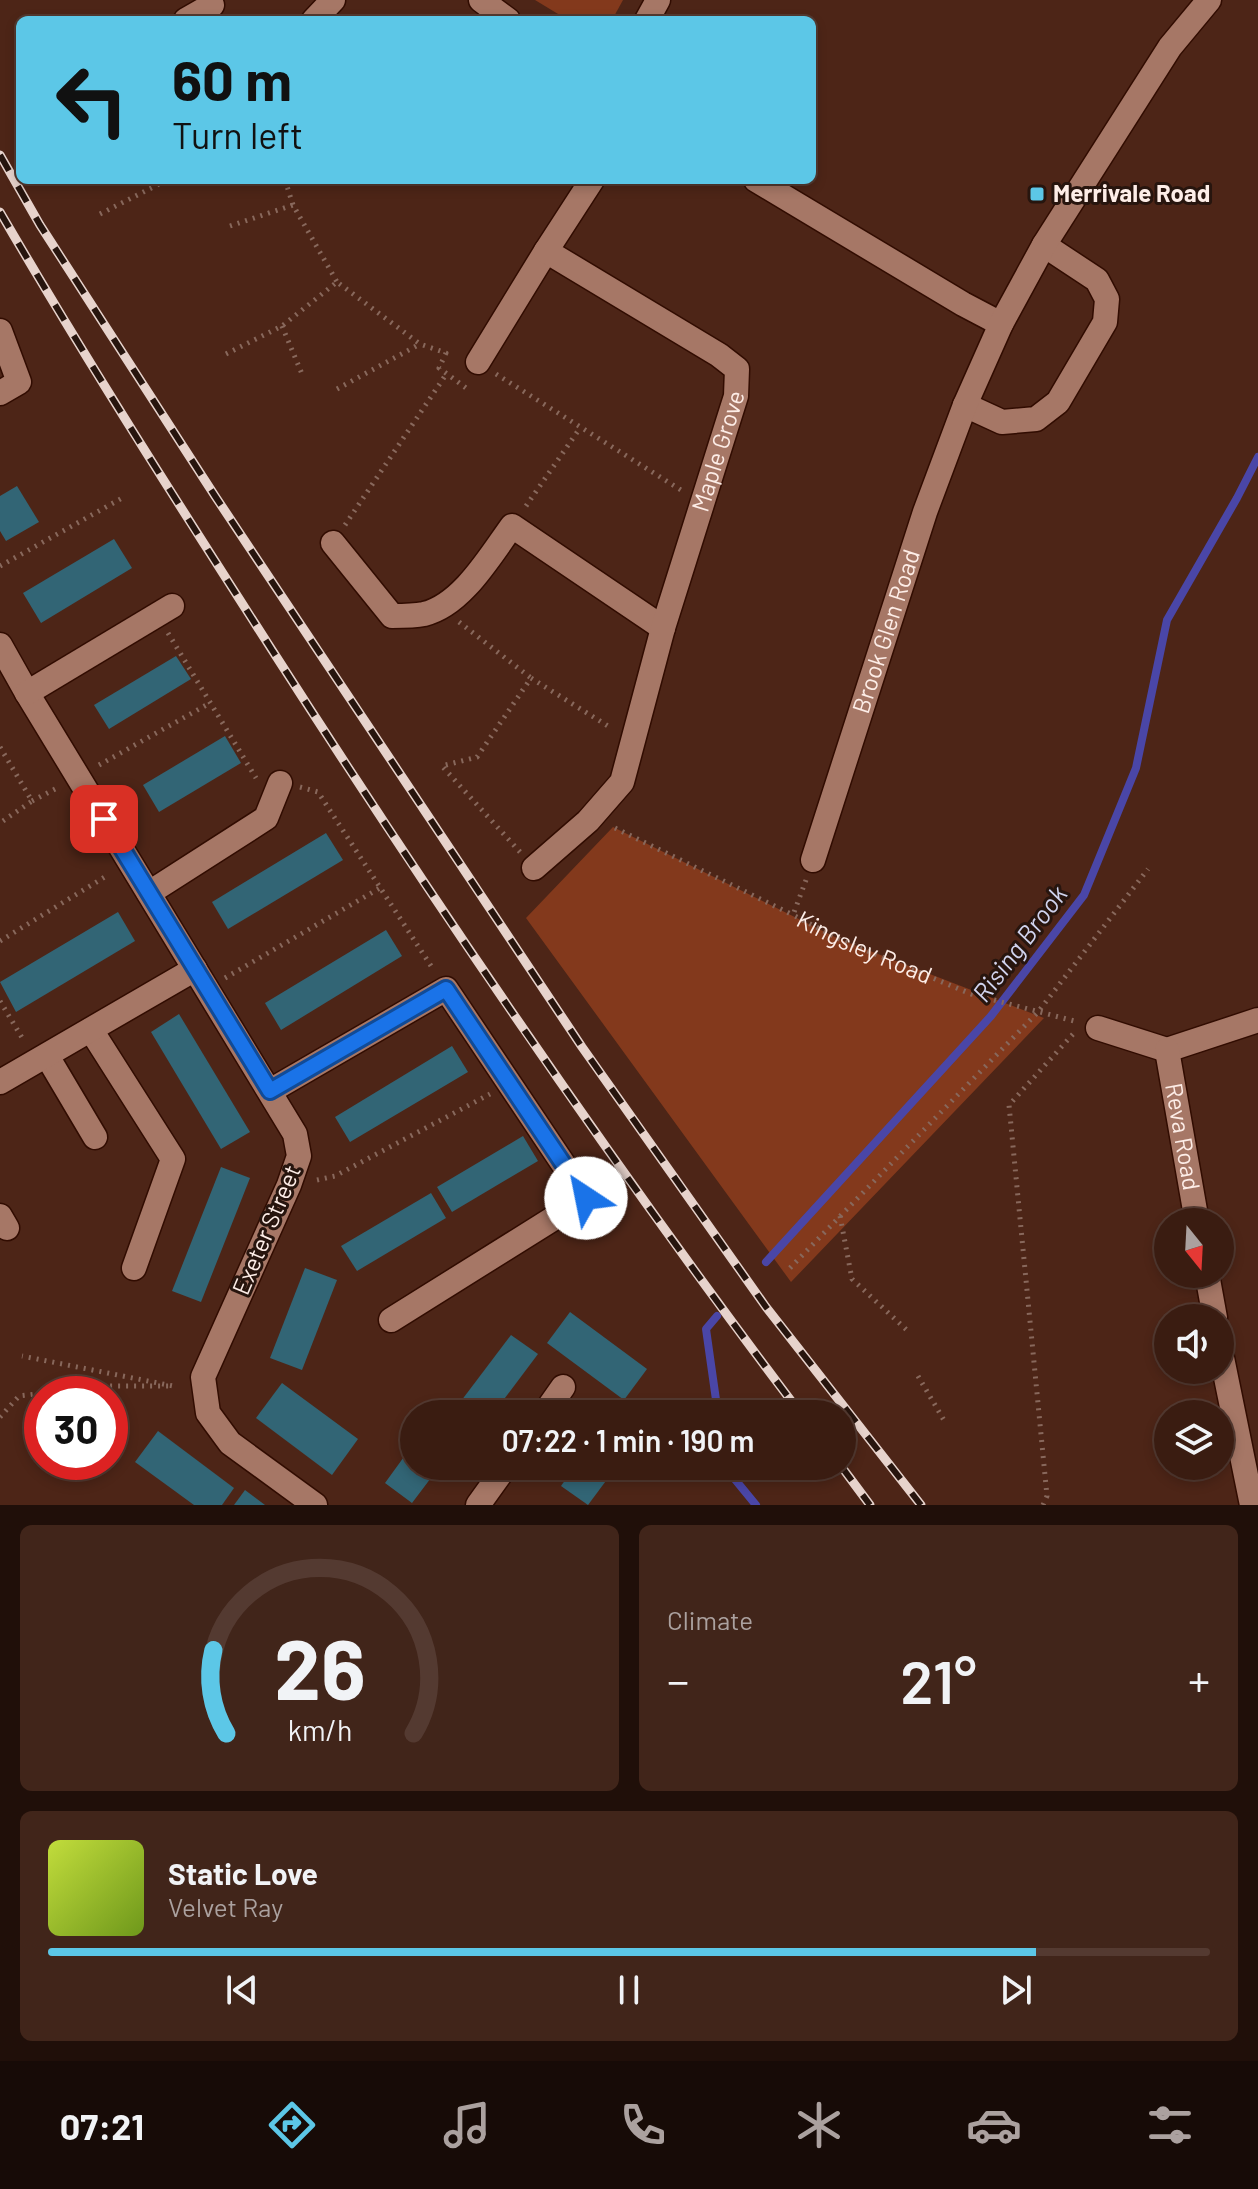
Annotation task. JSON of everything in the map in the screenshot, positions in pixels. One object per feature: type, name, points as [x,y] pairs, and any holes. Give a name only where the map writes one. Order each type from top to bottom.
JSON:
[{"type":"street","points":[[318,16],[333,0]]},
{"type":"street","points":[[481,0],[503,16]]},
{"type":"street","name":"Brook Glen Road","points":[[813,860],[925,512],[965,405],[1001,324],[1044,245],[1170,47],[1209,0]]},
{"type":"street","points":[[195,16],[214,8]]},
{"type":"street","points":[[478,362],[589,184]]},
{"type":"street","points":[[763,184],[1001,324]]},
{"type":"street","points":[[965,405],[1002,422],[1036,419],[1058,402],[1105,322],[1107,299],[1097,280],[1044,245]]},
{"type":"street","name":"Maple Grove","points":[[534,868],[588,821],[622,782],[663,628],[736,396],[737,369],[719,355],[546,251]]},
{"type":"street","points":[[0,331],[19,382],[0,393]]},
{"type":"street","points":[[333,543],[392,616],[424,614],[441,608],[459,595],[512,526],[663,628]]},
{"type":"street","points":[[27,693],[164,610]]},
{"type":"street","name":"Exeter Street","points":[[0,645],[295,1134],[299,1156],[289,1185],[203,1377],[208,1413],[230,1443],[315,1505]]},
{"type":"street","points":[[149,893],[266,818],[276,793]]},
{"type":"street","points":[[0,1082],[91,1030],[201,978]]},
{"type":"street","points":[[270,1091],[446,989],[586,1198],[391,1320]]},
{"type":"street","points":[[1090,1026],[1167,1050],[1258,1020]]},
{"type":"street","points":[[91,1030],[173,1159],[134,1268]]},
{"type":"street","name":"Reva Road","points":[[1167,1050],[1195,1208]]},
{"type":"street","points":[[42,1059],[95,1137]]},
{"type":"street","points":[[1227,1384],[1252,1505]]},
{"type":"street","points":[[554,1400],[563,1387]]},
{"type":"street","points":[[478,1505],[496,1480]]},
{"type":"path","points":[[100,214],[159,184]]},
{"type":"path","points":[[286,184],[293,205],[337,282],[420,344],[446,353],[439,368],[466,388],[478,362],[702,503]]},
{"type":"path","points":[[230,226],[293,205]]},
{"type":"path","points":[[226,354],[282,326],[337,282]]},
{"type":"path","points":[[282,326],[302,374]]},
{"type":"path","points":[[337,389],[420,344]]},
{"type":"path","points":[[333,543],[447,373]]},
{"type":"path","points":[[512,526],[580,428]]},
{"type":"path","points":[[0,566],[124,497]]},
{"type":"path","points":[[441,608],[531,678],[632,743]]},
{"type":"path","points":[[164,610],[210,703],[276,793],[318,792],[446,989]]},
{"type":"path","points":[[531,678],[477,757],[442,766],[534,868]]},
{"type":"path","points":[[78,777],[210,703]]},
{"type":"path","points":[[0,747],[32,801],[0,823]]},
{"type":"path","points":[[588,821],[613,827],[793,915]]},
{"type":"path","name":"Kingsley Road","points":[[813,860],[793,915],[839,939],[971,994],[1090,1026]]},
{"type":"path","points":[[0,941],[130,861]]},
{"type":"path","points":[[790,1268],[1038,1012],[1148,869]]},
{"type":"path","points":[[201,978],[380,888]]},
{"type":"path","points":[[0,1001],[42,1059]]},
{"type":"path","points":[[1043,1505],[1047,1496],[1009,1105],[1090,1026]]},
{"type":"path","points":[[289,1185],[335,1176],[509,1084]]},
{"type":"path","points":[[840,1215],[852,1279],[910,1333]]},
{"type":"path","points":[[0,1417],[19,1396],[104,1386],[173,1386],[22,1356]]},
{"type":"path","points":[[918,1376],[945,1422]]},
{"type":"shaded area","points":[[535,0],[623,0],[614,16],[561,16]]},
{"type":"shaded area","points":[[613,827],[839,939],[1044,1018],[791,1282],[526,918]]},
{"type":"building","points":[[17,486],[39,522],[6,541],[0,531],[0,496]]},
{"type":"building","points":[[114,539],[132,568],[41,623],[23,593]]},
{"type":"building","points":[[176,656],[191,679],[109,729],[94,705]]},
{"type":"building","points":[[225,736],[241,763],[159,812],[143,785]]},
{"type":"building","points":[[326,833],[343,860],[228,929],[212,902]]},
{"type":"building","points":[[118,912],[135,941],[16,1012],[0,982]]},
{"type":"building","points":[[386,930],[402,956],[281,1030],[265,1003]]},
{"type":"building","points":[[179,1014],[250,1132],[221,1149],[151,1032]]},
{"type":"building","points":[[452,1046],[468,1072],[350,1142],[335,1117]]},
{"type":"building","points":[[523,1136],[538,1161],[452,1212],[437,1187]]},
{"type":"building","points":[[221,1167],[250,1178],[201,1302],[172,1291]]},
{"type":"building","points":[[431,1193],[446,1218],[357,1271],[341,1246]]},
{"type":"building","points":[[305,1268],[337,1280],[302,1370],[270,1358]]},
{"type":"building","points":[[570,1312],[647,1369],[624,1400],[547,1343]]},
{"type":"building","points":[[511,1335],[538,1354],[504,1400],[462,1400]]},
{"type":"building","points":[[282,1383],[358,1439],[332,1475],[256,1418]]},
{"type":"building","points":[[158,1431],[234,1488],[222,1505],[194,1505],[135,1462]]},
{"type":"building","points":[[400,1462],[400,1480],[429,1480],[412,1503],[385,1483]]},
{"type":"building","points":[[565,1480],[607,1480],[588,1505],[561,1486]]},
{"type":"building","points":[[245,1490],[265,1505],[234,1505]]},
{"type":"waterway","name":"Rising Brook","points":[[766,1262],[991,1016],[1084,895],[1136,768],[1167,620],[1258,457]]},
{"type":"waterway","name":"Rising Brook","points":[[716,1400],[706,1329],[717,1316]]},
{"type":"waterway","name":"Rising Brook","points":[[735,1480],[756,1505]]},
{"type":"railway","points":[[0,155],[16,183]]},
{"type":"railway","points":[[17,184],[215,496],[582,1047],[766,1307],[921,1505]]},
{"type":"railway","points":[[0,212],[168,487],[399,844],[595,1132],[790,1400]]},
{"type":"railway","points":[[851,1480],[870,1505]]},
{"type":"place","name":"Merrivale Road","points":[[1037,194]]},
{"type":"route","points":[[104,819],[270,1091],[446,989],[586,1198]]}]
